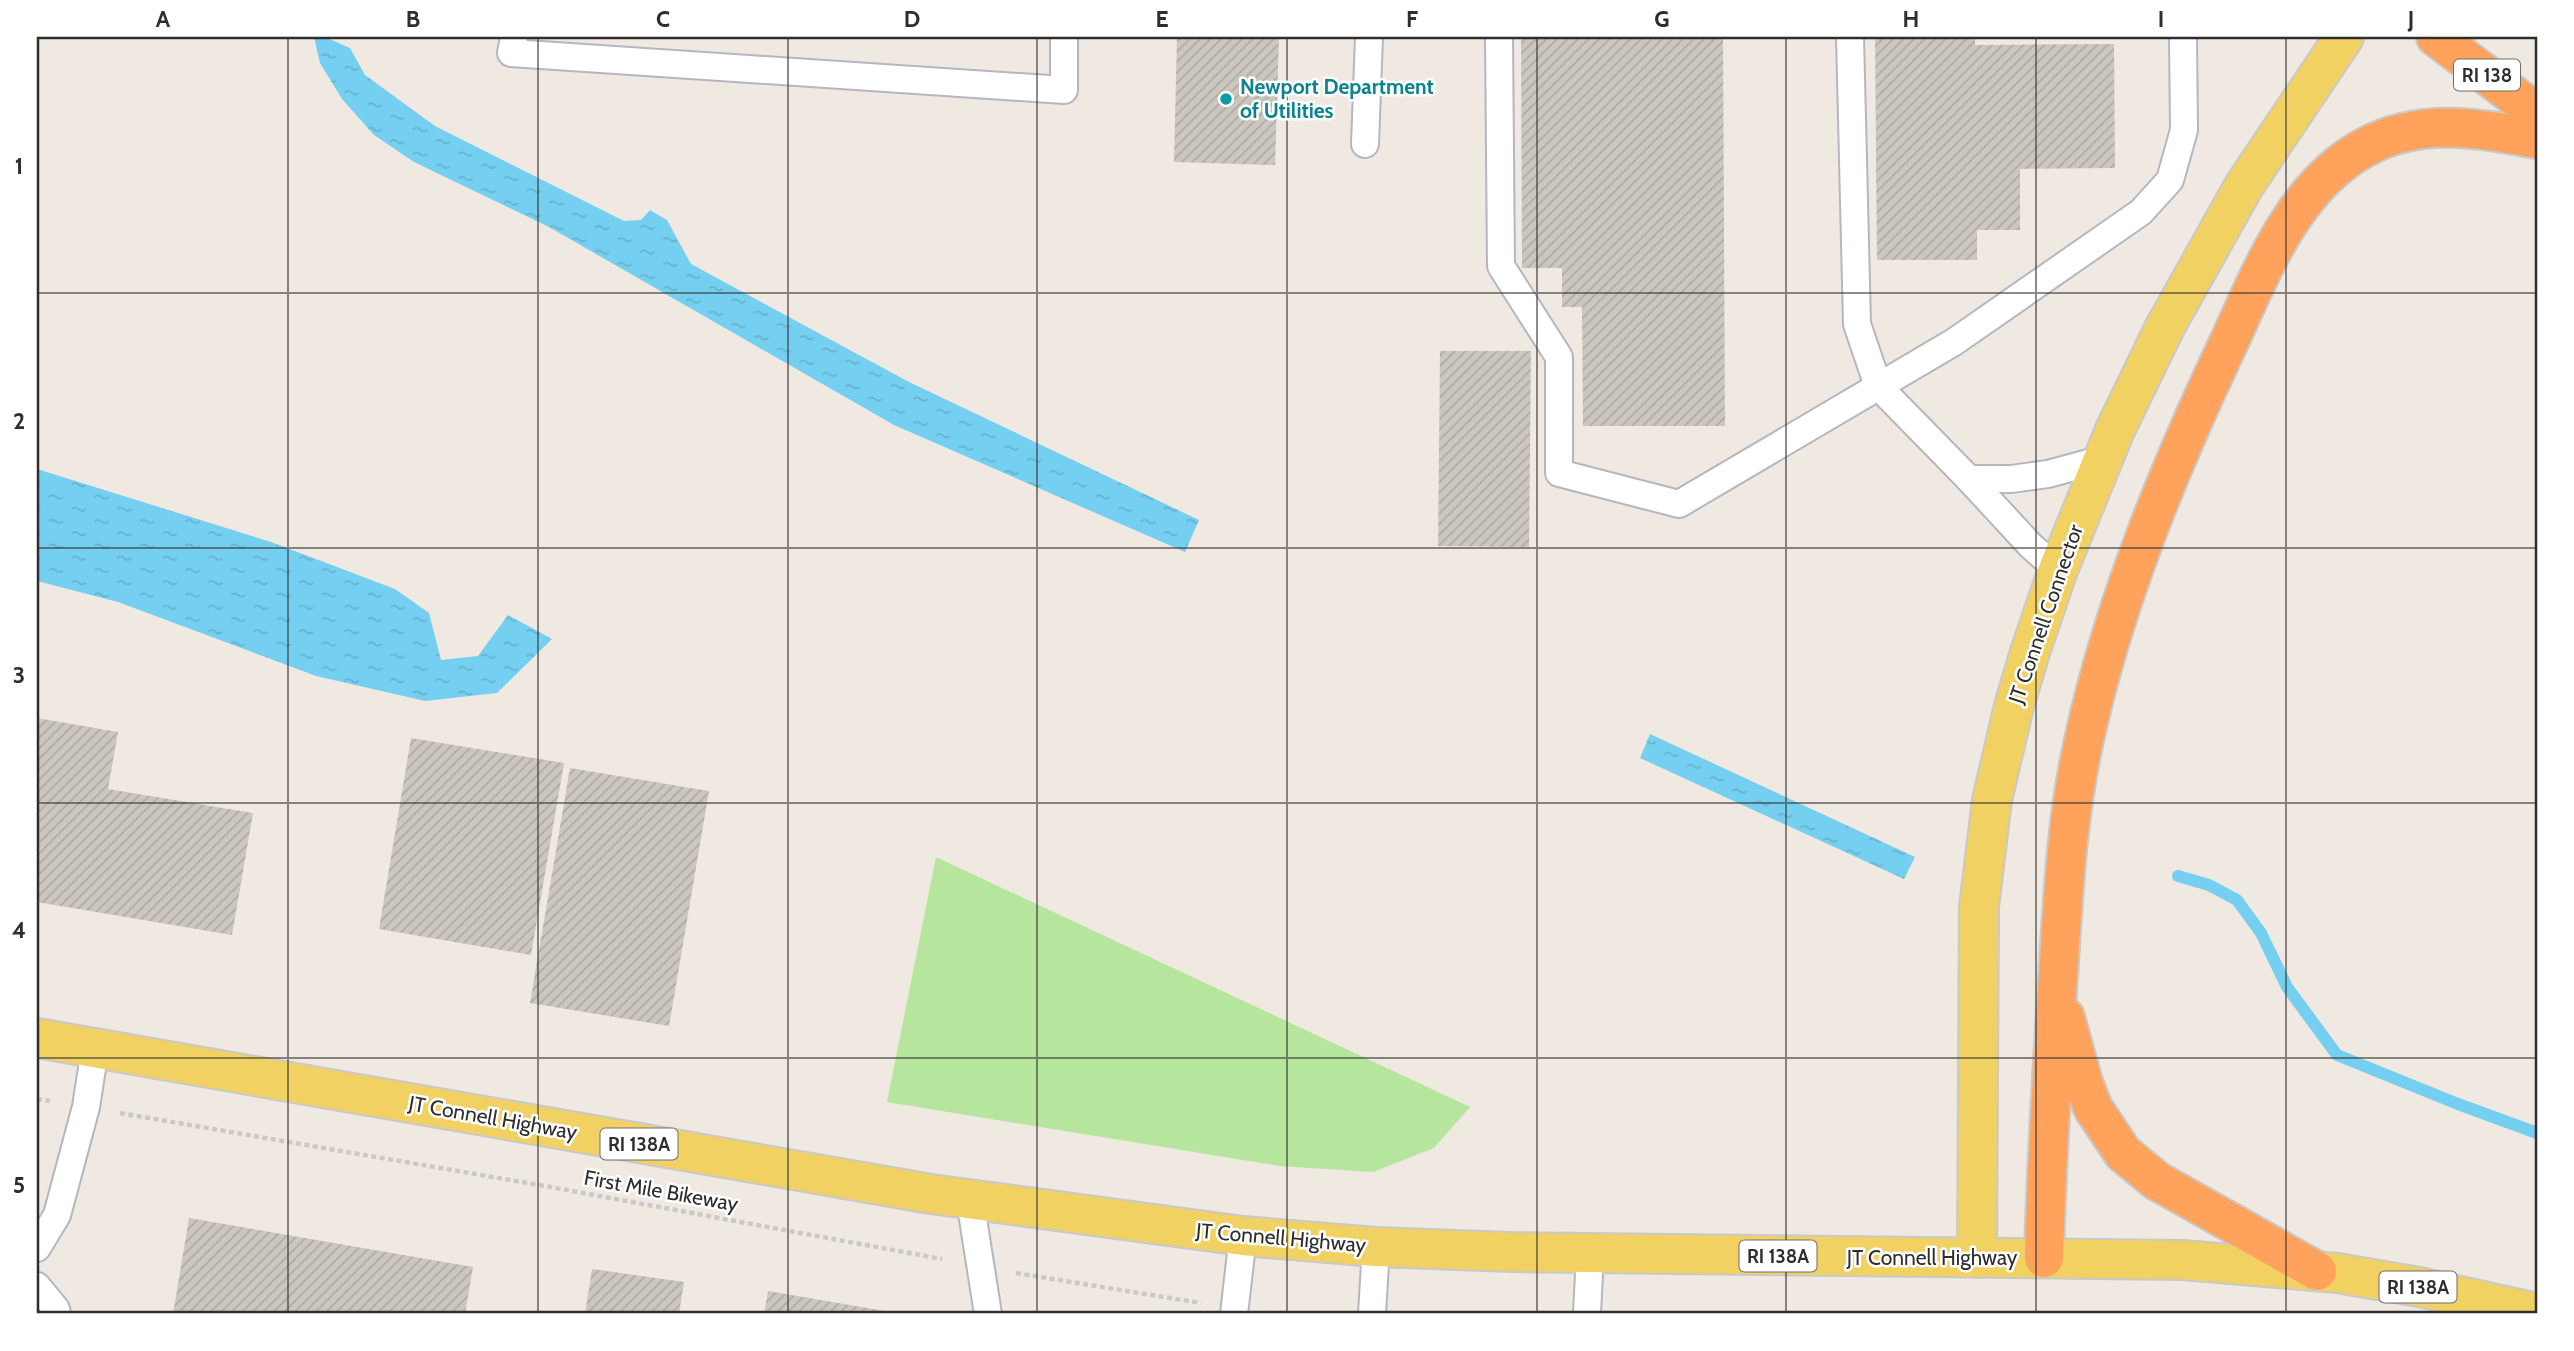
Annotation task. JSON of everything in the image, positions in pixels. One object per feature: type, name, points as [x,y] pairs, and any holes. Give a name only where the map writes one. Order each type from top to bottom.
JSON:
[{"type":"highway","name":"RI 138","points":[[2436,37],[2537,113]]},
{"type":"highway","points":[[2044,1258],[2049,1109],[2067,838],[2084,739],[2112,635],[2146,535],[2184,441],[2264,268],[2288,226],[2317,186],[2364,148],[2406,132],[2449,126],[2537,139]]},
{"type":"highway","points":[[2058,987],[2093,1108],[2123,1153],[2157,1181],[2317,1271]]},
{"type":"main road","name":"JT Connell Connector","points":[[1977,1258],[1978,934],[1987,831],[2014,706],[2058,570],[2103,459],[2152,352],[2244,186],[2344,37]]},
{"type":"main road","name":"JT Connell Highway","points":[[37,1038],[970,1200],[1242,1236],[1376,1247],[1590,1253],[2183,1260],[2317,1271],[2419,1287],[2537,1313]]},
{"type":"lane","points":[[514,37],[511,53],[1064,90],[1064,37]]},
{"type":"lane","points":[[1365,144],[1369,37]]},
{"type":"lane","points":[[1499,37],[1501,266],[1559,357],[1559,473],[1679,505],[1954,342],[2141,212],[2170,180],[2184,130],[2183,37]]},
{"type":"lane","points":[[1850,37],[1857,324],[1878,386],[2031,546],[2058,570]]},
{"type":"lane","points":[[1969,479],[2011,479],[2048,474],[2103,459]]},
{"type":"lane","points":[[37,1248],[57,1215],[86,1107],[95,1049]]},
{"type":"lane","points":[[970,1200],[988,1314]]},
{"type":"lane","points":[[1234,1311],[1242,1236]]},
{"type":"lane","points":[[1372,1314],[1376,1247]]},
{"type":"lane","points":[[1587,1314],[1590,1253]]},
{"type":"lane","points":[[37,1286],[57,1314]]},
{"type":"path","name":"First Mile Bikeway","points":[[37,1099],[545,1186],[1234,1311],[1279,1314]]},
{"type":"green space","points":[[936,857],[1470,1107],[1434,1148],[1373,1172],[1279,1166],[887,1102]]},
{"type":"water","points":[[314,37],[325,37],[350,48],[365,75],[435,126],[624,221],[641,220],[650,210],[667,220],[691,264],[909,382],[1199,520],[1185,552],[894,425],[549,227],[414,162],[374,135],[342,99],[320,63]]},
{"type":"water","points":[[37,469],[271,542],[395,589],[429,613],[441,660],[478,656],[508,615],[552,639],[497,693],[425,701],[316,676],[118,602],[37,581]]},
{"type":"water","points":[[1650,734],[1915,857],[1904,879],[1640,758]]},
{"type":"building","name":"Newport Department of Utilities","points":[[1177,37],[1279,37],[1275,165],[1174,162]]},
{"type":"building","points":[[1521,37],[1723,37],[1725,426],[1583,426],[1582,307],[1562,307],[1562,268],[1522,268]]},
{"type":"building","points":[[1875,37],[1975,37],[1975,45],[2114,44],[2115,168],[2020,169],[2020,230],[1977,230],[1977,260],[1877,260]]},
{"type":"building","points":[[1440,351],[1531,351],[1529,547],[1438,546]]},
{"type":"building","points":[[37,718],[118,732],[108,789],[253,813],[232,935],[37,902]]},
{"type":"building","points":[[411,738],[564,763],[531,955],[379,929]]},
{"type":"building","points":[[570,768],[709,791],[669,1026],[530,1003]]},
{"type":"building","points":[[189,1218],[473,1267],[465,1314],[173,1314]]},
{"type":"building","points":[[592,1269],[684,1282],[679,1314],[585,1314]]},
{"type":"building","points":[[768,1291],[885,1311],[884,1314],[764,1314]]},
{"type":"waterway","points":[[2178,876],[2209,885],[2237,900],[2261,933],[2287,987],[2337,1055],[2537,1133]]},
{"type":"place","name":"Newport Department of Utilities","points":[[1226,99]]}]
